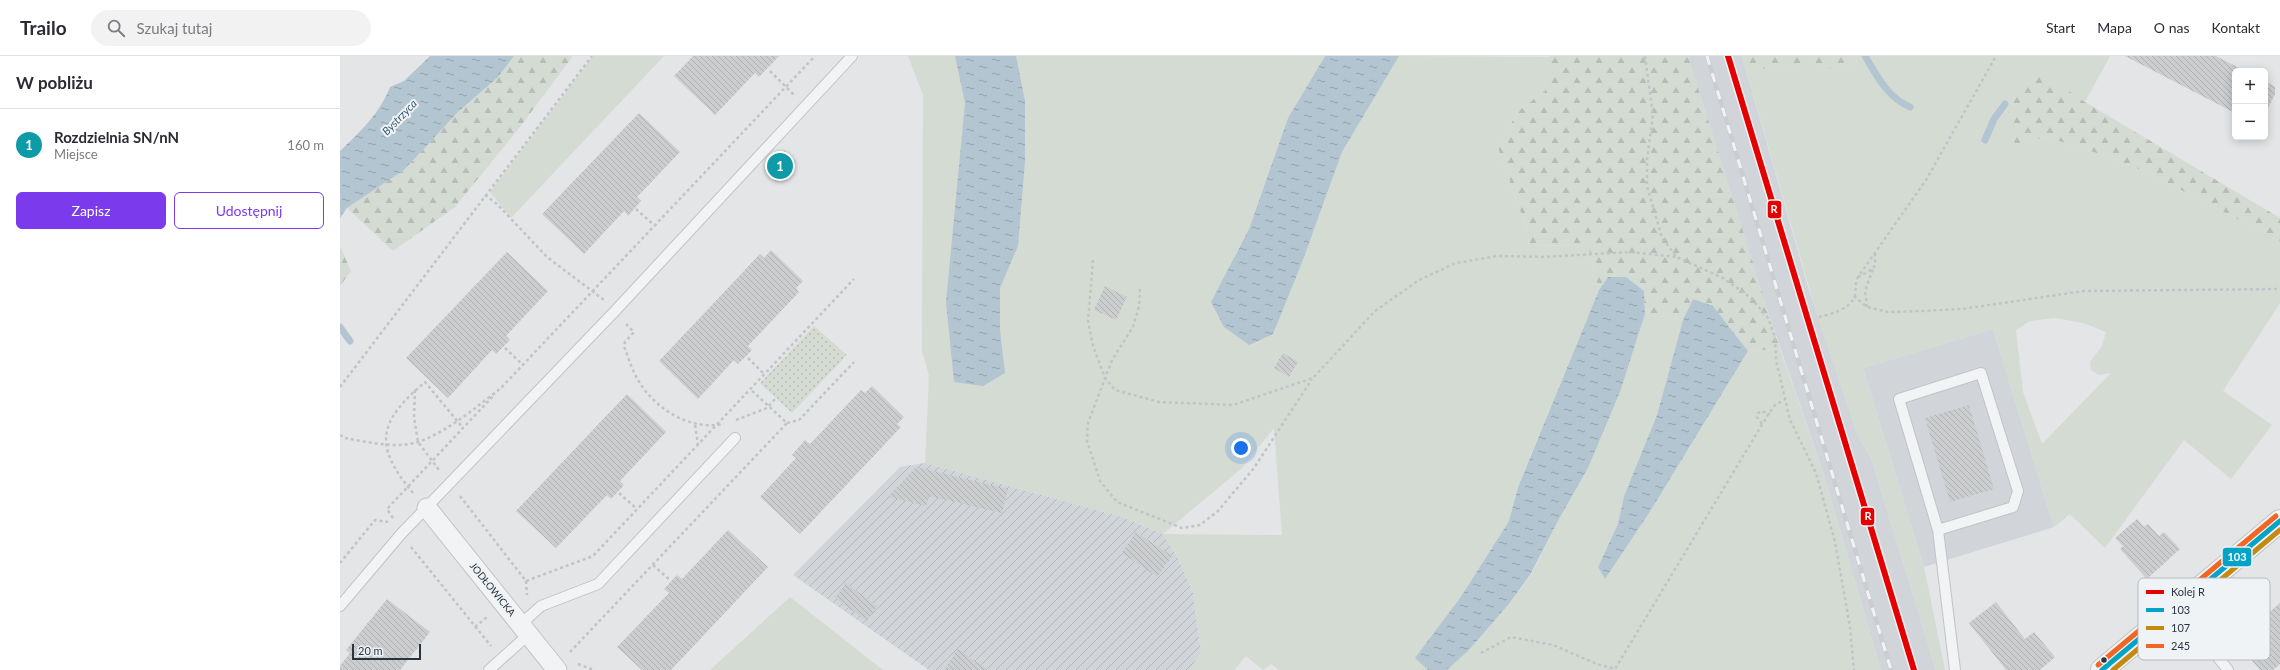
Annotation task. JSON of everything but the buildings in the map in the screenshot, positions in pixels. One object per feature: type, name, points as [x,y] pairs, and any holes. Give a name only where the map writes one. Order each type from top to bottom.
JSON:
[{"type":"street","name":"JODŁOWICKA","points":[[427,508],[552,664]]},
{"type":"street","points":[[2212,578],[2280,521]]},
{"type":"street","points":[[2102,670],[2138,640]]},
{"type":"lane","points":[[340,606],[401,534],[615,311],[852,56]]},
{"type":"lane","points":[[1938,530],[2013,507],[2018,491],[1981,373],[1899,399],[1938,530],[1955,670]]},
{"type":"lane","points":[[488,670],[501,659],[541,606],[598,584],[735,438]]},
{"type":"lane","points":[[2220,660],[2228,670]]},
{"type":"path","points":[[340,387],[592,56]]},
{"type":"path","points":[[340,563],[375,520],[392,522],[393,517],[387,509],[815,56]]},
{"type":"path","points":[[1646,56],[1653,115],[1647,160],[1647,186],[1662,238],[1677,257]]},
{"type":"path","points":[[1819,317],[1839,313],[1854,296],[1858,277],[1926,180],[1996,56]]},
{"type":"path","points":[[770,72],[806,106]]},
{"type":"path","points":[[485,195],[497,204],[547,257],[593,290],[634,332],[624,342],[624,346],[638,381],[666,410],[683,420],[695,424],[716,426],[752,415],[768,406],[776,398]]},
{"type":"path","points":[[636,209],[654,225]]},
{"type":"path","points":[[1140,290],[1139,306],[1133,327],[1112,360],[1088,422],[1087,441],[1100,481],[1117,502],[1182,528],[1200,525],[1218,511],[1254,468],[1313,378],[1375,311],[1419,280],[1456,263],[1497,256],[1544,257],[1630,252],[1677,257],[1723,278],[1751,298],[1768,318],[1774,337],[1776,360],[1784,400],[1790,420],[1816,473],[1836,542],[1850,628],[1854,670]]},
{"type":"path","points":[[1867,307],[1865,291],[1876,264],[1875,252]]},
{"type":"path","points":[[1093,260],[1088,321],[1093,346],[1105,378],[1115,390],[1159,402],[1233,405],[1313,378]]},
{"type":"path","points":[[1858,277],[1873,270]]},
{"type":"path","points":[[415,390],[414,417],[418,442],[526,581],[593,556],[854,279]]},
{"type":"path","points":[[1854,296],[1867,307],[1888,312],[1962,309],[2084,291],[2138,290],[2198,292],[2280,289]]},
{"type":"path","points":[[505,348],[522,365]]},
{"type":"path","points":[[748,358],[764,374]]},
{"type":"path","points":[[552,664],[572,651],[787,423],[799,420],[854,362]]},
{"type":"path","points":[[427,508],[408,486],[392,462],[385,444],[388,429],[395,413],[415,390],[425,382],[462,428]]},
{"type":"path","points":[[340,436],[385,444],[418,442],[456,421],[501,388]]},
{"type":"path","points":[[750,389],[787,423]]},
{"type":"path","points":[[1481,653],[1511,637],[1553,645],[1597,664],[1614,669],[1762,424],[1771,414],[1775,405],[1784,400]]},
{"type":"path","points":[[1762,424],[1757,417],[1758,413],[1761,411],[1771,414]]},
{"type":"path","points":[[695,424],[698,445]]},
{"type":"path","points":[[619,492],[637,509]]},
{"type":"path","points":[[401,534],[501,659]]},
{"type":"path","points":[[653,565],[670,581]]},
{"type":"shaded area","points":[[1688,56],[1742,56],[1809,290],[1858,436],[1871,458],[1936,670],[1881,670],[1823,472],[1763,297]]},
{"type":"shaded area","points":[[784,150],[796,162],[777,182],[765,171]]},
{"type":"shaded area","points":[[1993,329],[2054,527],[1924,567],[1863,368]]},
{"type":"shaded area","points":[[925,463],[1122,517],[1163,534],[1178,558],[1193,593],[1201,653],[1190,670],[929,670],[793,575],[900,467]]},
{"type":"green space","points":[[514,56],[573,56],[520,127],[455,207],[393,251],[347,208],[404,170],[458,112],[498,77]]},
{"type":"green space","points":[[593,56],[664,56],[511,218],[490,192]]},
{"type":"green space","points":[[908,56],[1325,56],[1288,118],[1249,229],[1234,257],[1303,260],[1342,152],[1399,56],[1550,57],[1545,91],[1518,111],[1498,148],[1529,235],[1528,246],[1588,245],[1599,290],[1518,486],[1509,521],[1460,598],[1416,658],[1428,670],[1279,670],[1271,664],[1263,670],[1246,656],[1234,670],[1189,670],[1201,652],[1193,593],[1178,558],[1163,534],[1122,517],[925,463],[929,376],[922,351],[923,95]],"holes":[[[1274,428],[1282,535],[1163,534],[1242,468]]]},
{"type":"green space","points":[[1549,56],[1688,56],[1780,349],[1748,351],[1713,306],[1693,299],[1683,320],[1645,314],[1644,291],[1608,277],[1599,290],[1588,245],[1528,246],[1529,235],[1498,148],[1518,111],[1545,91]]},
{"type":"green space","points":[[1742,56],[1855,56],[1857,62],[1848,70],[1844,71],[1835,70],[1812,63],[1786,67],[1777,63],[1748,76]]},
{"type":"green space","points":[[1855,56],[2110,56],[2085,102],[2036,70],[2012,103],[2011,119],[2015,144],[2046,137],[2091,151],[2146,172],[2280,241],[2280,303],[2223,391],[2272,425],[2231,479],[2184,440],[2105,548],[2070,514],[2054,527],[1993,329],[1863,368],[1924,567],[1945,670],[1936,670],[1871,458],[1858,436],[1820,325],[1748,76],[1777,63],[1786,67],[1812,63],[1835,70],[1844,71],[1848,70],[1857,62]],"holes":[[[2055,318],[2083,323],[2106,332],[2102,346],[2090,362],[2091,370],[2099,375],[2111,373],[2042,444],[2023,392],[2016,330],[2030,321]]]},
{"type":"green space","points":[[2036,69],[2085,102],[2280,218],[2280,241],[2146,172],[2091,151],[2046,137],[2015,144],[2009,120],[2010,106],[2016,92]]},
{"type":"green space","points":[[340,246],[351,271],[340,286]]},
{"type":"green space","points":[[1645,314],[1683,320],[1657,415],[1624,496],[1618,524],[1598,567],[1605,579],[1651,510],[1748,351],[1780,349],[1823,472],[1881,670],[1447,670],[1469,650],[1508,605],[1531,575],[1559,519],[1588,468],[1620,392]]},
{"type":"green space","points":[[814,326],[847,355],[792,413],[760,383]]},
{"type":"green space","points":[[790,597],[883,670],[710,670]]},
{"type":"water","name":"Bystrzyca","points":[[430,56],[514,56],[498,77],[458,112],[404,170],[347,208],[340,218],[340,151],[375,114],[390,87],[404,81]]},
{"type":"water","points":[[955,56],[1016,56],[1025,101],[1025,161],[1018,246],[1000,288],[1000,330],[1005,373],[983,386],[954,382],[946,302],[965,103]]},
{"type":"water","points":[[1325,56],[1399,56],[1342,152],[1303,260],[1273,334],[1249,345],[1224,327],[1211,302],[1249,229],[1288,118]]},
{"type":"water","points":[[1608,277],[1626,277],[1644,291],[1645,314],[1620,392],[1588,468],[1530,575],[1508,605],[1469,650],[1447,670],[1428,670],[1415,658],[1460,598],[1509,521],[1518,487],[1599,290]]},
{"type":"water","points":[[1693,299],[1713,306],[1748,351],[1651,510],[1605,579],[1598,567],[1618,524],[1624,496],[1657,415],[1683,320]]},
{"type":"waterway","points":[[1865,56],[1878,78],[1889,92],[1895,98],[1910,107]]},
{"type":"waterway","points":[[1985,140],[1994,119],[2005,104]]},
{"type":"waterway","points":[[340,327],[350,341]]},
{"type":"railway","points":[[1707,56],[1891,670]]},
{"type":"rail line","name":"R","points":[[1728,56],[1914,670]]},
{"type":"transit line","name":"245","points":[[2202,578],[2276,516]]},
{"type":"transit line","name":"103","points":[[2212,578],[2280,521]]},
{"type":"transit line","name":"107","points":[[2223,578],[2280,530]]},
{"type":"transit line","name":"245","points":[[2098,665],[2138,632]]},
{"type":"transit line","name":"103","points":[[2102,670],[2138,640]]},
{"type":"transit line","name":"107","points":[[2113,670],[2138,649]]},
{"type":"place","name":"Rozdzielnia SN/nN","points":[[780,166]]}]
